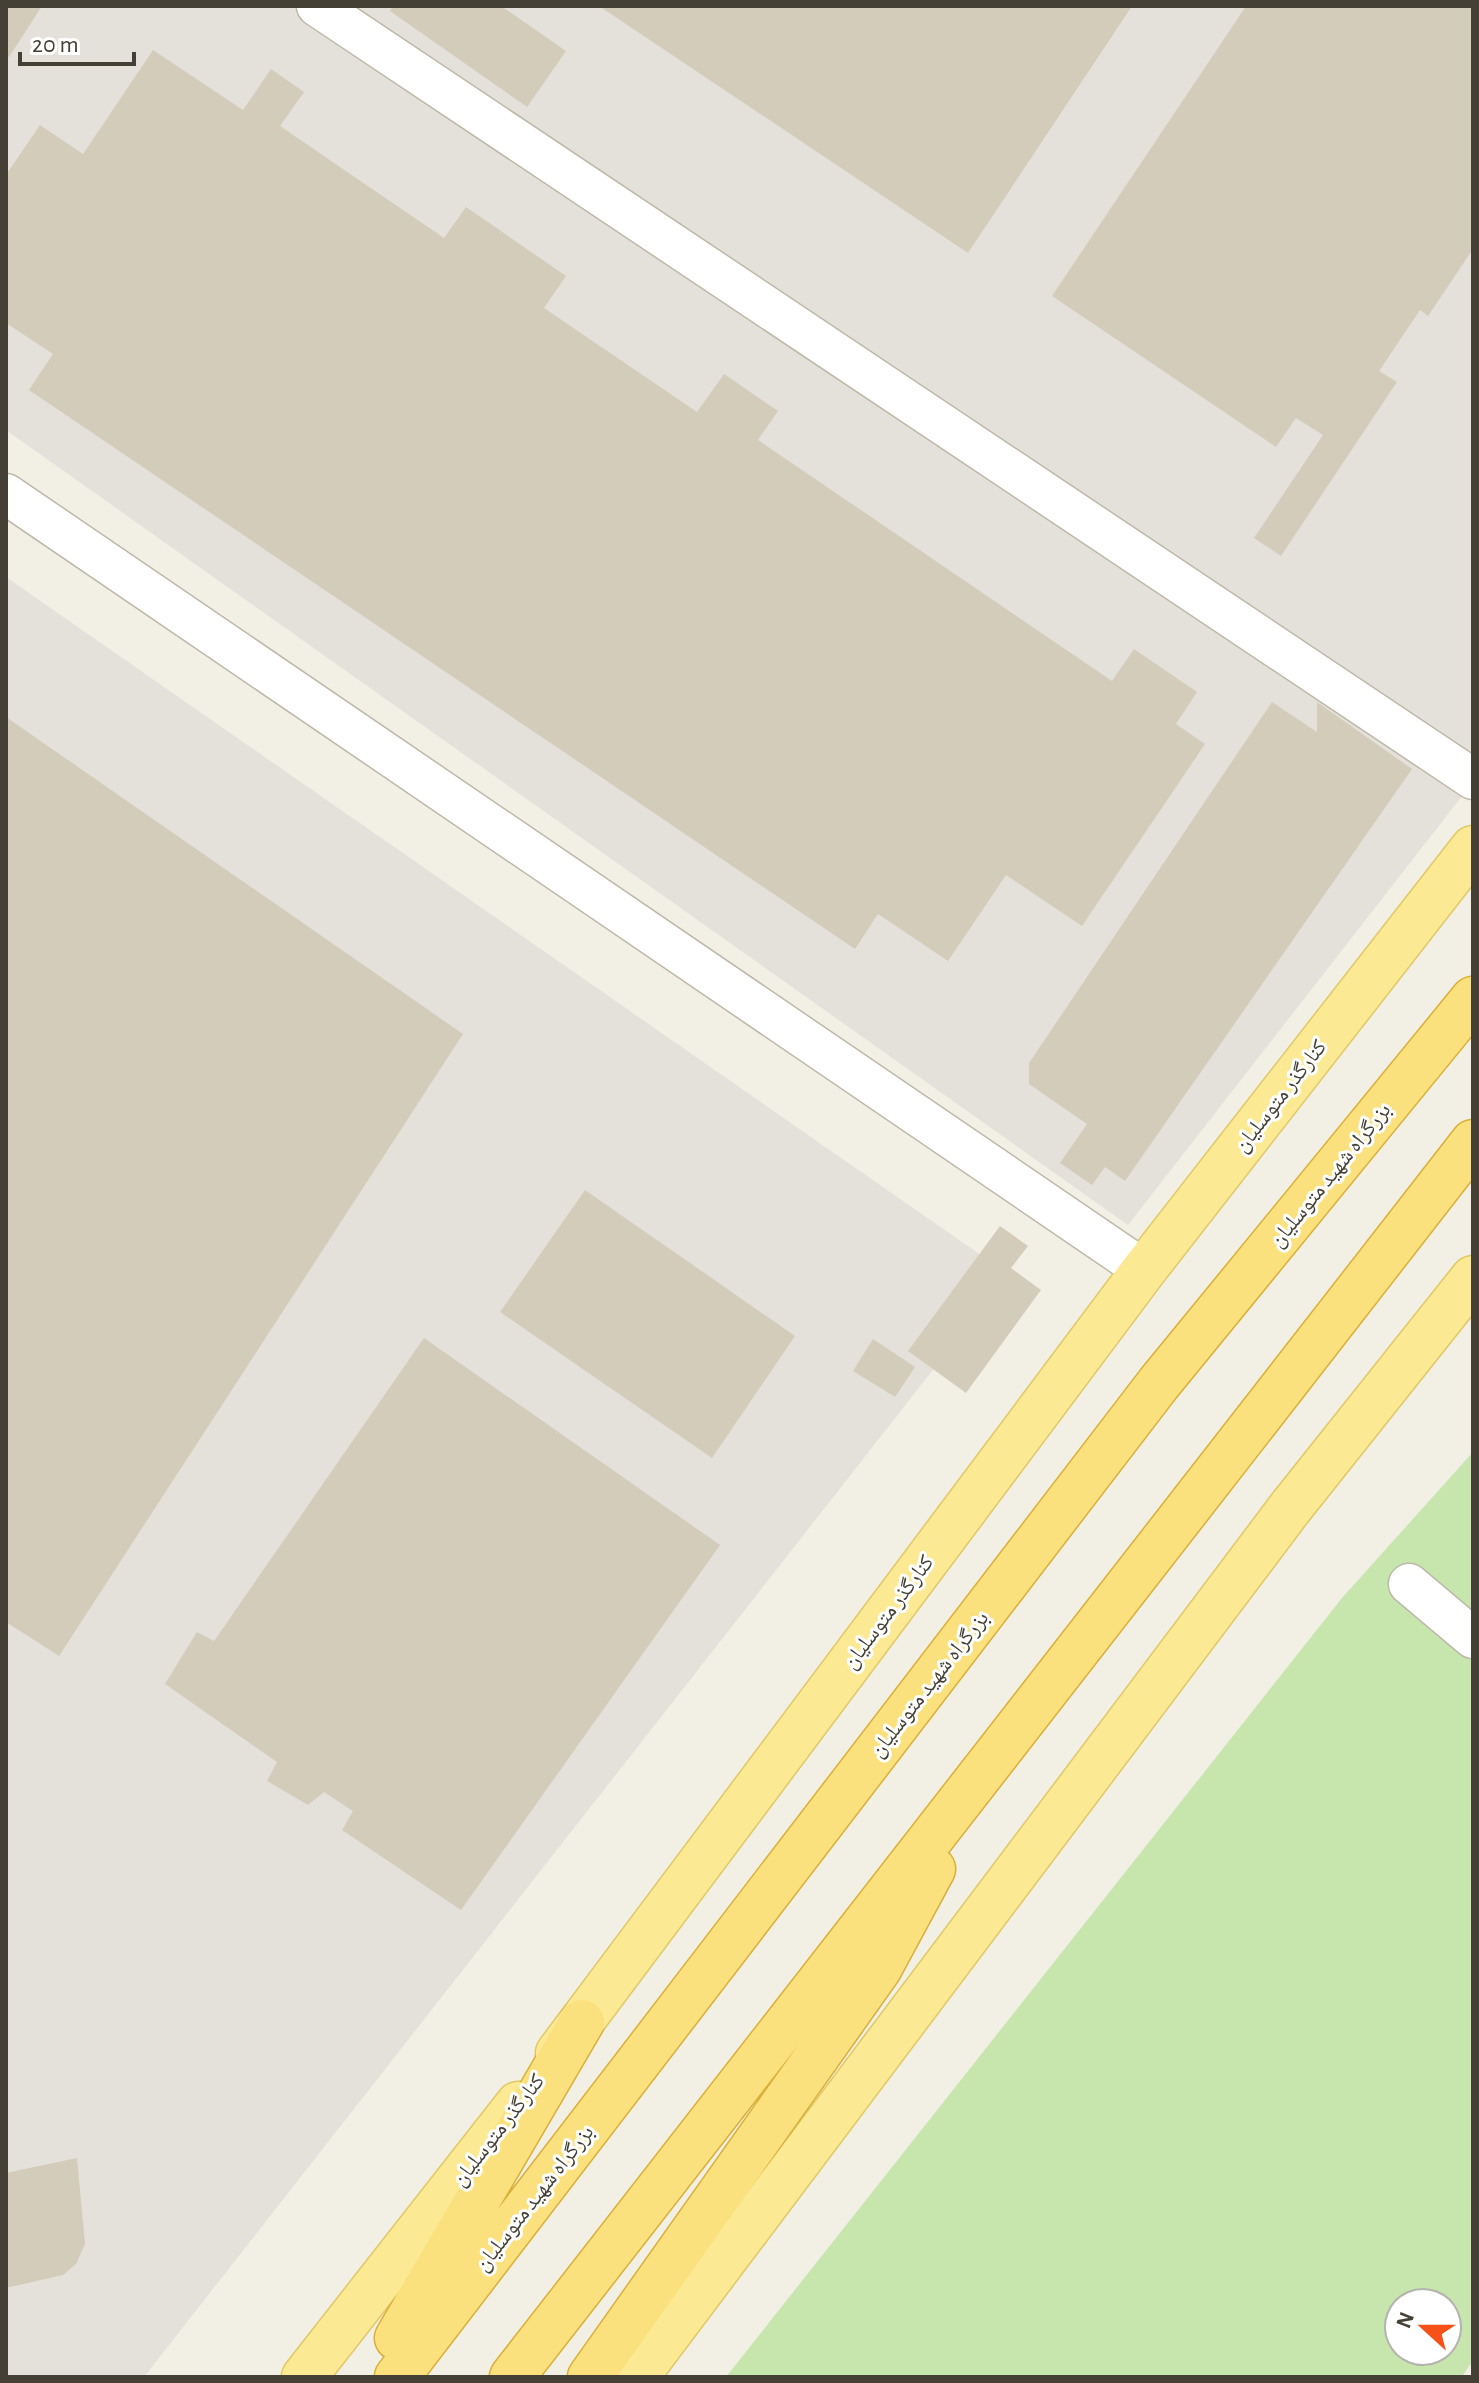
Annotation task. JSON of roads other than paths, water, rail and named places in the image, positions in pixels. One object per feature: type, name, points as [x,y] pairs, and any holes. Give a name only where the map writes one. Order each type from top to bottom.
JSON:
[{"type":"highway","name":"بزرگراه شهید متوسلیان","points":[[397,2377],[1159,1383],[1473,999]]},
{"type":"highway","points":[[512,2377],[1473,1142]]},
{"type":"highway","points":[[590,2377],[879,1969],[990,1763]]},
{"type":"highway","points":[[375,2377],[582,2022]]},
{"type":"main road","name":"کنارگذر متوسلیان","points":[[304,2377],[582,2022],[1144,1270],[1473,848]]},
{"type":"main road","points":[[636,2377],[1271,1533],[1473,1278]]},
{"type":"street","points":[[317,6],[1473,779]]},
{"type":"street","points":[[6,494],[1144,1270]]},
{"type":"street","points":[[1409,1584],[1473,1638]]}]
